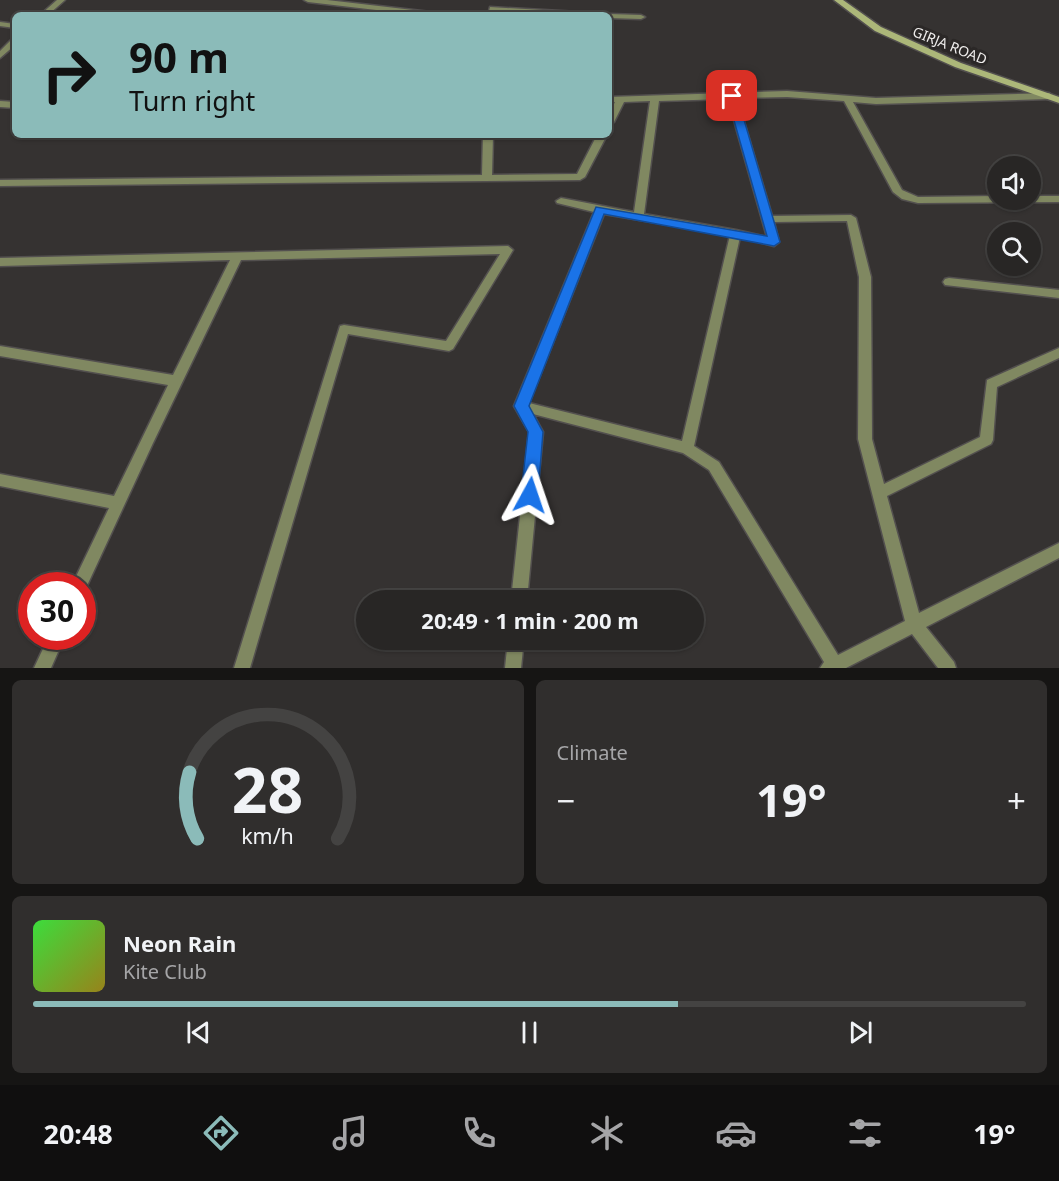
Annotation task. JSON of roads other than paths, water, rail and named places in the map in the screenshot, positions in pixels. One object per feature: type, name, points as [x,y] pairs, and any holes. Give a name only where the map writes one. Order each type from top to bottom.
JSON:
[{"type":"main road","name":"GIRJA ROAD","points":[[838,0],[878,29],[958,65],[1059,100]]},
{"type":"street","points":[[47,12],[61,0]]},
{"type":"street","points":[[308,0],[413,12]]},
{"type":"street","points":[[492,12],[493,9],[544,12]]},
{"type":"street","points":[[612,16],[641,17]]},
{"type":"street","points":[[0,56],[12,44]]},
{"type":"street","points":[[612,100],[787,94],[876,101],[1049,96]]},
{"type":"street","points":[[561,201],[774,242],[732,96]]},
{"type":"street","points":[[639,216],[656,99]]},
{"type":"street","points":[[847,99],[898,192],[906,197],[918,200],[1059,200]]},
{"type":"street","points":[[612,116],[621,100]]},
{"type":"street","points":[[487,178],[488,138]]},
{"type":"street","points":[[0,183],[580,177],[600,138]]},
{"type":"street","points":[[522,406],[600,210]]},
{"type":"street","points":[[768,219],[851,218],[865,277],[865,438],[914,624],[948,668]]},
{"type":"street","points":[[687,448],[736,233]]},
{"type":"street","points":[[0,262],[507,250],[449,346],[344,329],[242,668]]},
{"type":"street","points":[[86,572],[237,257]]},
{"type":"street","points":[[949,282],[1059,294]]},
{"type":"street","points":[[0,351],[176,381]]},
{"type":"street","points":[[879,493],[986,440],[992,384],[1059,353]]},
{"type":"street","points":[[522,406],[687,448],[714,466],[832,666],[1059,550]]},
{"type":"street","points":[[520,590],[536,432],[522,406]]},
{"type":"street","points":[[0,480],[118,503]]},
{"type":"street","points":[[42,668],[50,650]]},
{"type":"street","points":[[513,668],[515,650]]}]
